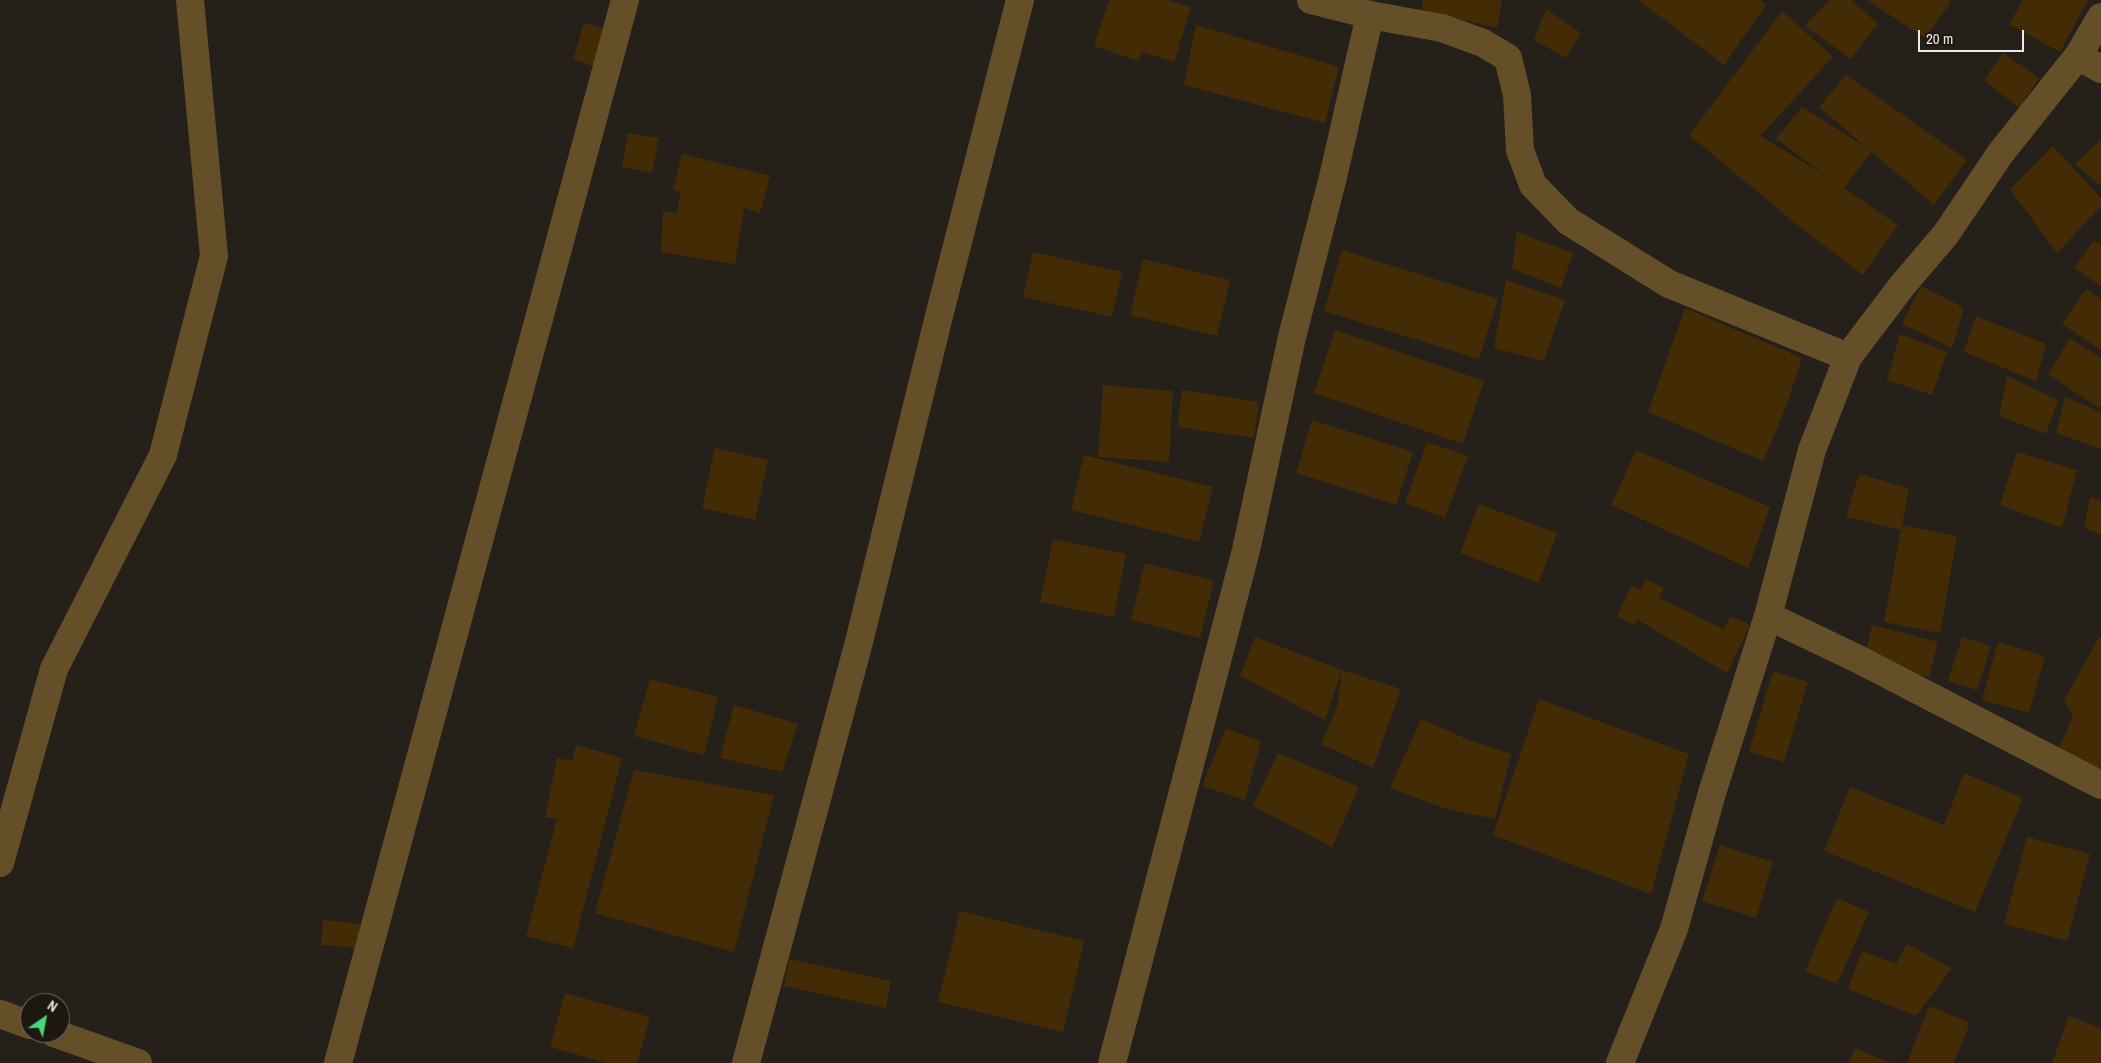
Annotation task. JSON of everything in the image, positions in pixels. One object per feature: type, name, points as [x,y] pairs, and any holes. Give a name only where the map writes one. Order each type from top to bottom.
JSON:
[{"type":"street","points":[[0,863],[54,669],[163,456],[214,256],[190,0]]},
{"type":"street","points":[[338,1063],[625,0]]},
{"type":"street","points":[[746,1063],[859,642],[941,306],[1020,0]]},
{"type":"street","points":[[1311,0],[1370,15],[1442,28],[1483,43],[1508,58],[1517,95],[1520,150],[1533,185],[1568,221],[1669,284],[1848,357]]},
{"type":"street","points":[[1112,1063],[1246,550],[1292,337],[1333,178],[1370,15]]},
{"type":"street","points":[[1620,1063],[1674,929],[1712,793],[1768,616],[1812,450],[1848,357],[1902,286],[1946,234],[2000,154],[2089,63],[2101,18]]},
{"type":"street","points":[[1768,616],[1858,659],[2101,785]]},
{"type":"street","points":[[0,1014],[20,1021]]},
{"type":"street","points":[[70,1039],[138,1063]]},
{"type":"building","points":[[1109,0],[1168,0],[1191,7],[1174,62],[1142,52],[1138,61],[1094,46]]},
{"type":"building","points":[[1423,0],[1502,0],[1497,28],[1422,10]]},
{"type":"building","points":[[1638,0],[1760,0],[1766,5],[1724,65]]},
{"type":"building","points":[[1829,0],[1851,0],[1878,24],[1851,59],[1805,26]]},
{"type":"building","points":[[1867,0],[1947,0],[1951,2],[1925,38]]},
{"type":"building","points":[[2023,0],[2088,0],[2060,52],[2009,24]]},
{"type":"building","points":[[1546,9],[1581,33],[1566,58],[1534,40]]},
{"type":"building","points":[[1782,11],[1833,57],[1760,136],[1830,178],[1776,139],[1802,107],[1872,151],[1844,188],[1898,225],[1863,275],[1801,228],[1689,135]]},
{"type":"building","points":[[584,23],[608,30],[597,67],[573,59]]},
{"type":"building","points":[[1196,25],[1339,67],[1325,123],[1184,85]]},
{"type":"building","points":[[2003,53],[2039,78],[2019,108],[1984,80]]},
{"type":"building","points":[[1846,75],[1967,160],[1934,205],[1819,107]]},
{"type":"building","points":[[628,133],[659,138],[652,173],[622,167]]},
{"type":"building","points":[[2101,139],[2101,186],[2075,164]]},
{"type":"building","points":[[2053,146],[2101,198],[2101,206],[2057,253],[2010,189]]},
{"type":"building","points":[[682,154],[770,176],[760,213],[744,208],[735,264],[661,252],[663,212],[677,213],[681,192],[673,190]]},
{"type":"building","points":[[1517,232],[1573,253],[1561,288],[1512,269]]},
{"type":"building","points":[[2094,240],[2101,245],[2101,286],[2074,268]]},
{"type":"building","points":[[1342,250],[1498,299],[1479,359],[1324,311]]},
{"type":"building","points":[[1033,252],[1122,272],[1112,317],[1023,297]]},
{"type":"building","points":[[1143,259],[1230,280],[1217,336],[1130,315]]},
{"type":"building","points":[[1506,280],[1565,300],[1544,361],[1494,348]]},
{"type":"building","points":[[1921,286],[1964,308],[1952,348],[1902,324]]},
{"type":"building","points":[[2086,289],[2101,299],[2101,350],[2062,324]]},
{"type":"building","points":[[1685,308],[1802,358],[1786,407],[1763,461],[1648,412]]},
{"type":"building","points":[[1976,316],[2046,344],[2036,381],[1964,352]]},
{"type":"building","points":[[1335,330],[1484,381],[1463,444],[1314,393]]},
{"type":"building","points":[[1900,334],[1947,352],[1932,395],[1887,380]]},
{"type":"building","points":[[2070,338],[2101,358],[2101,404],[2099,408],[2048,374]]},
{"type":"building","points":[[2007,376],[2058,400],[2046,434],[1999,416]]},
{"type":"building","points":[[1103,385],[1173,391],[1169,462],[1098,457]]},
{"type":"building","points":[[1182,390],[1259,402],[1254,438],[1177,427]]},
{"type":"building","points":[[2065,397],[2101,412],[2101,449],[2056,433]]},
{"type":"building","points":[[1312,420],[1413,452],[1396,505],[1296,473]]},
{"type":"building","points":[[1427,442],[1468,456],[1445,518],[1405,503]]},
{"type":"building","points":[[715,448],[768,460],[755,520],[702,508]]},
{"type":"building","points":[[1636,450],[1770,507],[1748,568],[1611,505]]},
{"type":"building","points":[[2017,452],[2077,470],[2062,528],[2000,505]]},
{"type":"building","points":[[1084,455],[1213,487],[1199,542],[1071,510]]},
{"type":"building","points":[[1859,474],[1909,488],[1901,530],[1846,517]]},
{"type":"building","points":[[2090,497],[2101,500],[2101,534],[2084,528]]},
{"type":"building","points":[[1479,504],[1557,533],[1539,583],[1460,553]]},
{"type":"building","points":[[1903,525],[1957,536],[1940,633],[1884,622]]},
{"type":"building","points":[[1053,539],[1126,554],[1114,617],[1040,602]]},
{"type":"building","points":[[1145,563],[1214,581],[1200,638],[1131,620]]},
{"type":"building","points":[[1646,579],[1664,588],[1659,598],[1724,629],[1730,616],[1750,625],[1727,673],[1638,620],[1635,625],[1617,616],[1632,585],[1641,590]]},
{"type":"building","points":[[1872,625],[1938,642],[1929,677],[1864,660]]},
{"type":"building","points":[[1255,637],[1342,670],[1325,720],[1240,676]]},
{"type":"building","points":[[1962,637],[1991,646],[1977,690],[1948,681]]},
{"type":"building","points":[[2099,637],[2101,638],[2101,772],[2059,749],[2073,716],[2064,701]]},
{"type":"building","points":[[1998,642],[2045,656],[2029,713],[1982,700]]},
{"type":"building","points":[[1342,670],[1401,689],[1373,768],[1321,744],[1337,708]]},
{"type":"building","points":[[1773,671],[1808,682],[1784,762],[1749,752]]},
{"type":"building","points":[[650,679],[718,697],[704,755],[634,736]]},
{"type":"building","points":[[1539,699],[1689,754],[1651,894],[1493,835]]},
{"type":"building","points":[[734,705],[798,724],[782,772],[720,758]]},
{"type":"building","points":[[1421,719],[1469,740],[1511,754],[1495,819],[1446,809],[1390,788]]},
{"type":"building","points":[[1226,728],[1261,742],[1245,800],[1202,786]]},
{"type":"building","points":[[576,745],[622,758],[573,948],[526,936],[557,819],[545,817],[557,758],[572,761]]},
{"type":"building","points":[[1278,753],[1359,787],[1332,847],[1253,806]]},
{"type":"building","points":[[634,770],[774,795],[734,952],[595,913]]},
{"type":"building","points":[[1964,773],[2023,798],[1975,912],[1824,851],[1850,787],[1944,825]]},
{"type":"building","points":[[2027,837],[2090,854],[2067,941],[2004,924]]},
{"type":"building","points":[[1720,845],[1773,862],[1756,918],[1702,901]]},
{"type":"building","points":[[1837,898],[1869,912],[1837,984],[1805,971]]},
{"type":"building","points":[[960,911],[1084,941],[1063,1032],[938,1002]]},
{"type":"building","points":[[323,920],[360,924],[357,948],[321,945]]},
{"type":"building","points":[[1907,944],[1952,968],[1916,1016],[1848,989],[1862,951],[1896,964]]},
{"type":"building","points":[[789,959],[891,981],[886,1008],[784,986]]},
{"type":"building","points":[[565,993],[650,1017],[637,1063],[607,1063],[550,1047]]},
{"type":"building","points":[[1929,1006],[1970,1023],[1954,1063],[1907,1063]]},
{"type":"building","points":[[2069,1016],[2101,1028],[2101,1063],[2052,1063]]},
{"type":"building","points":[[1855,1048],[1891,1063],[1849,1063]]}]
